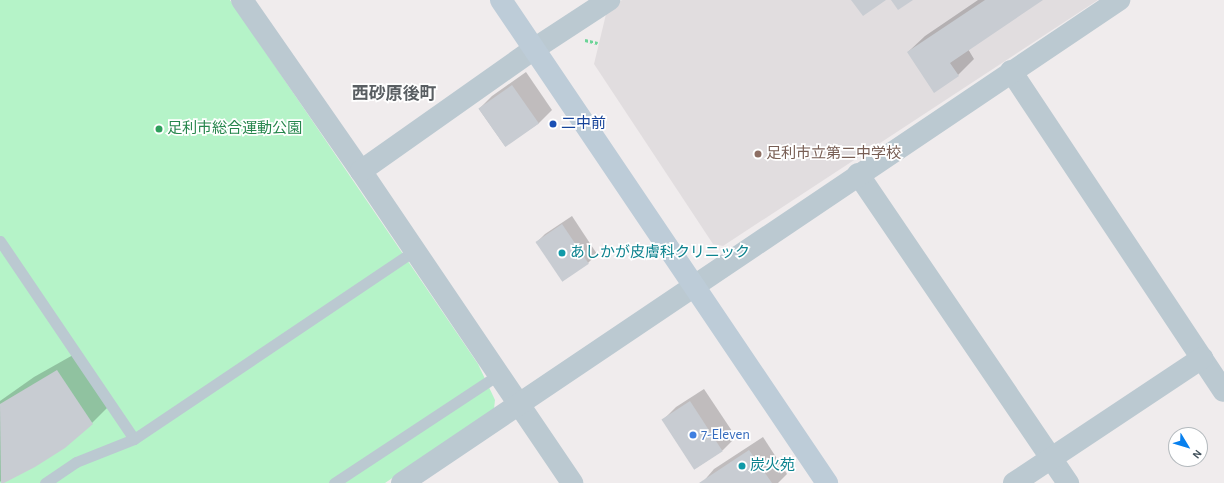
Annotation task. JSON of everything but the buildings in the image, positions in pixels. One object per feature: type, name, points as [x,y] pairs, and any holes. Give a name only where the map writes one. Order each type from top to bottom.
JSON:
[{"type":"street","points":[[242,0],[361,171],[572,483]]},
{"type":"street","points":[[501,0],[827,483]]},
{"type":"street","points":[[361,171],[534,50],[609,0]]},
{"type":"street","points":[[402,483],[858,174],[1119,0]]},
{"type":"street","points":[[1011,71],[1224,391]]},
{"type":"street","points":[[858,174],[1068,483]]},
{"type":"street","points":[[1014,483],[1202,358]]},
{"type":"lane","points":[[0,241],[134,438]]},
{"type":"lane","points":[[45,483],[76,462],[134,438],[414,251]]},
{"type":"lane","points":[[334,483],[498,375]]},
{"type":"shaded area","name":"足利市立第二中学校","points":[[622,0],[1098,0],[723,246],[713,244],[594,64],[607,10]]},
{"type":"green space","name":"足利市総合運動公園","points":[[0,0],[230,0],[478,364],[495,400],[494,409],[385,483],[0,483]]},
{"type":"place","name":"二中前","points":[[553,124]]},
{"type":"place","name":"足利市総合運動公園","points":[[159,129]]},
{"type":"place","name":"足利市立第二中学校","points":[[758,154]]},
{"type":"place","name":"あしかが皮膚科クリニック","points":[[562,253]]},
{"type":"place","name":"7-Eleven","points":[[693,435]]},
{"type":"place","name":"炭火苑","points":[[742,466]]},
{"type":"district","name":"西砂原後町","points":[[394,94]]}]
